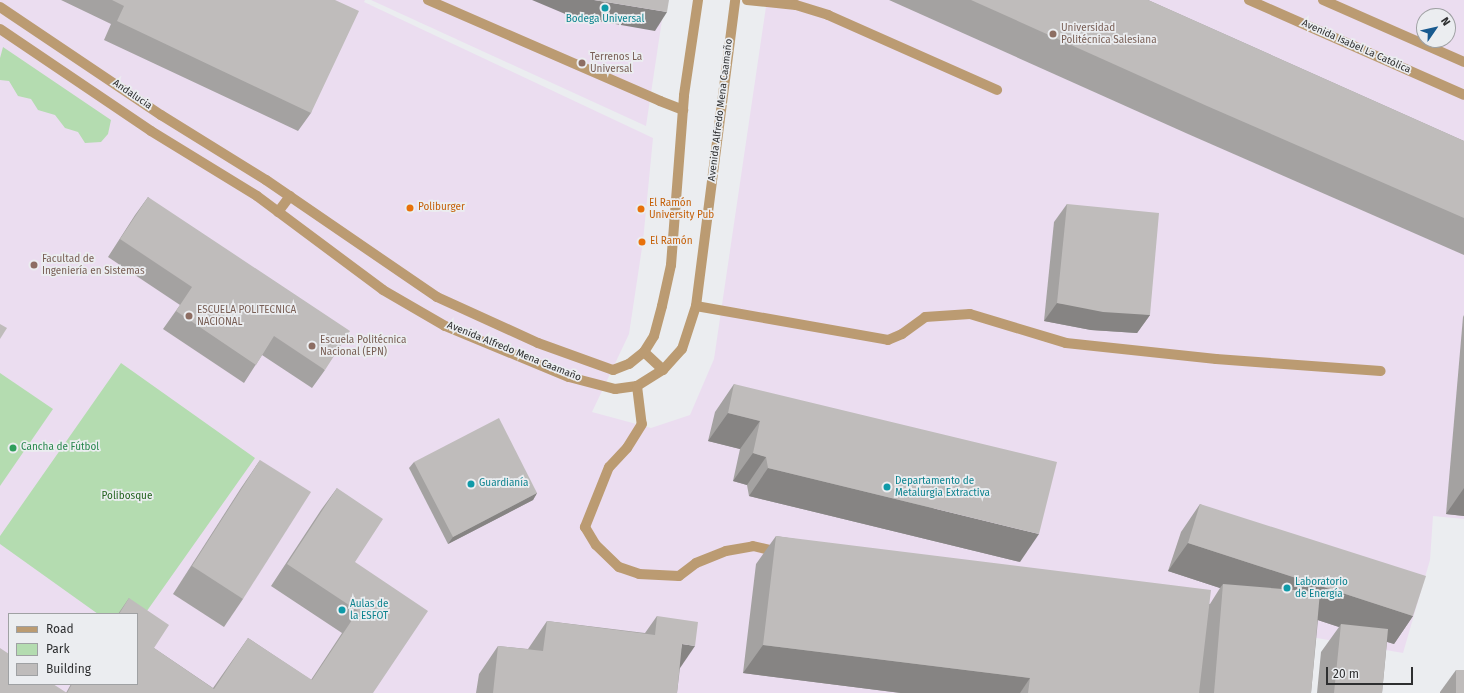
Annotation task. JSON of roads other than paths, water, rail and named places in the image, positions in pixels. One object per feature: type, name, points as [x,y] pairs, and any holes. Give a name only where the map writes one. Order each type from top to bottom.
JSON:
[{"type":"street","points":[[428,0],[683,110]]},
{"type":"street","name":"Avenida Alfredo Mena Caamaño","points":[[266,180],[437,297],[538,343],[613,370],[629,364],[644,352],[654,336],[671,265],[683,110],[698,0]]},
{"type":"street","name":"Avenida Alfredo Mena Caamaño","points":[[257,196],[383,290],[445,326],[570,377],[615,389],[637,386],[663,370],[682,349],[696,306],[735,0]]},
{"type":"street","points":[[747,0],[796,5],[828,16],[997,90]]},
{"type":"street","name":"Avenida Isabel La Católica","points":[[1249,0],[1464,95]]},
{"type":"street","points":[[1323,0],[1464,62]]},
{"type":"street","name":"Andalucia","points":[[0,7],[161,115],[266,180]]},
{"type":"street","name":"Andalucia","points":[[0,29],[151,131],[257,196]]},
{"type":"street","points":[[278,212],[290,196]]},
{"type":"street","points":[[696,306],[888,340],[902,334],[924,317],[970,314],[1066,343],[1381,372]]},
{"type":"street","points":[[644,352],[663,370]]},
{"type":"street","points":[[637,386],[642,424],[627,448],[608,467],[585,527],[596,545],[619,567],[638,574],[679,576],[696,563],[726,551],[753,546],[789,554]]},
{"type":"place","name":"Bodega Universal","points":[[605,8]]},
{"type":"place","name":"Universidad Politécnica Salesiana","points":[[1053,34]]},
{"type":"place","name":"Terrenos La Universal","points":[[582,63]]},
{"type":"place","name":"Poliburger","points":[[410,208]]},
{"type":"place","name":"El Ramón University Pub","points":[[641,209]]},
{"type":"place","name":"El Ramón","points":[[642,242]]},
{"type":"place","name":"Facultad de Ingeniería en Sistemas","points":[[34,265]]},
{"type":"place","name":"ESCUELA POLITECNICA NACIONAL","points":[[189,316]]},
{"type":"place","name":"Escuela Politécnica Nacional (EPN)","points":[[312,346]]},
{"type":"place","name":"Cancha de Fútbol","points":[[13,448]]},
{"type":"place","name":"Guardianía","points":[[471,484]]},
{"type":"place","name":"Departamento de Metalurgia Extractiva","points":[[887,487]]},
{"type":"place","name":"Laboratorio de Energía","points":[[1287,588]]},
{"type":"place","name":"Aulas de la ESFOT","points":[[342,610]]},
{"type":"park label","name":"Polibosque","points":[[127,497]]}]
